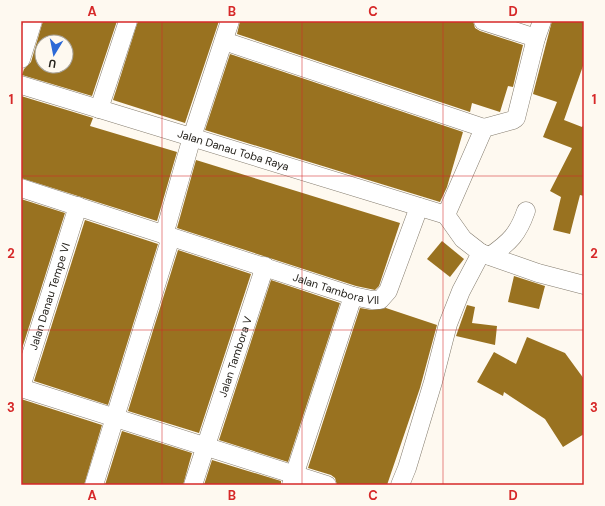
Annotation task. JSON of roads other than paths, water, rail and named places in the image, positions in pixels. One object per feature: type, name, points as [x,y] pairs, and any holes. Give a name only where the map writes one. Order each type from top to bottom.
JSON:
[{"type":"street","points":[[21,59],[33,21]]},
{"type":"street","points":[[99,109],[128,21]]},
{"type":"street","points":[[94,485],[168,236],[192,137],[230,21]]},
{"type":"street","points":[[483,21],[536,38]]},
{"type":"street","points":[[224,42],[484,128],[516,118],[536,38],[542,21]]},
{"type":"street","name":"Jalan Danau Toba Raya","points":[[21,85],[446,215]]},
{"type":"street","points":[[484,128],[446,215],[463,239],[485,255],[538,273],[584,285]]},
{"type":"street","name":"Jalan Tambora VII","points":[[21,188],[265,266],[353,296],[372,300],[380,300],[388,291],[419,207]]},
{"type":"street","name":"Jalan Danau Tempe VI","points":[[21,388],[78,206]]},
{"type":"street","points":[[400,485],[407,468],[433,382],[448,324],[461,291],[485,255],[513,238],[522,224],[526,211]]},
{"type":"street","name":"Jalan Tambora V","points":[[193,485],[265,266]]},
{"type":"street","points":[[293,480],[353,296]]},
{"type":"street","points":[[21,388],[206,446],[293,480],[327,485]]}]
